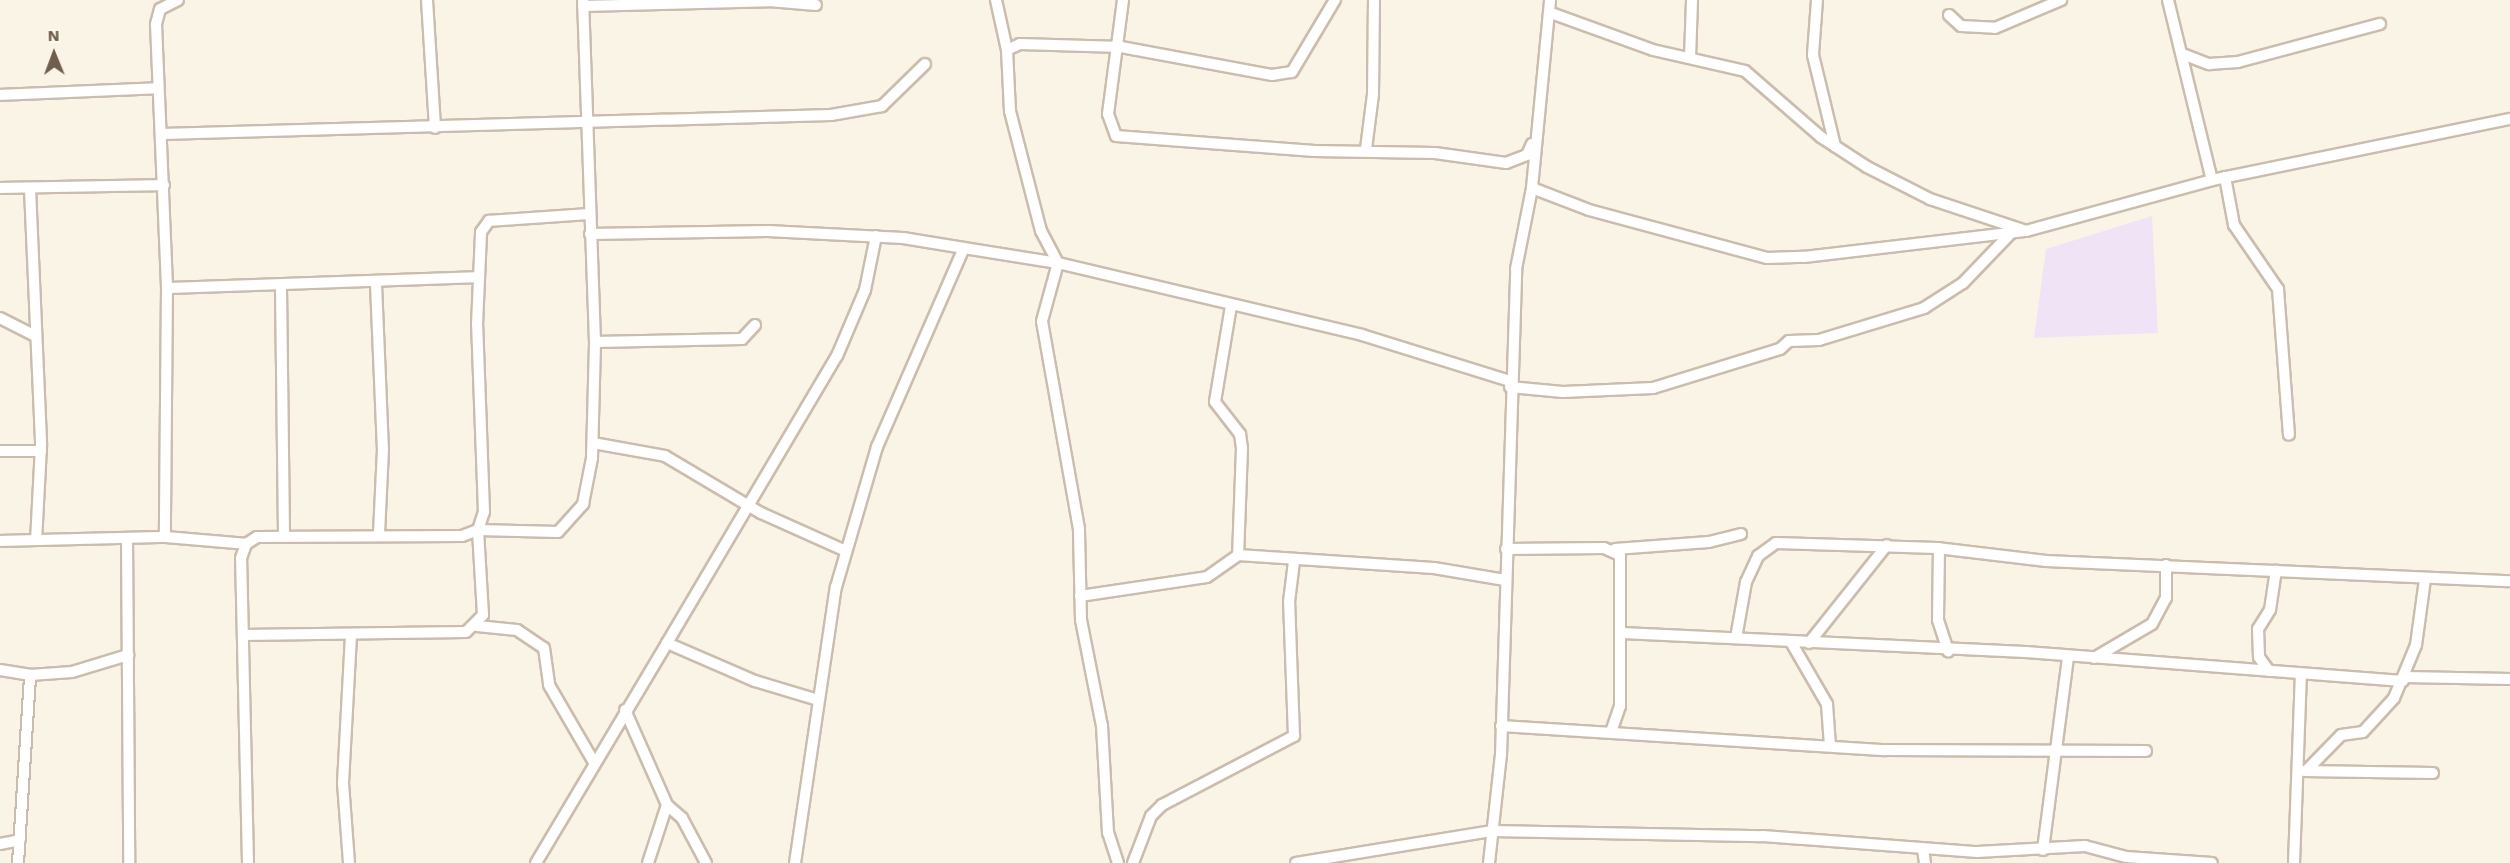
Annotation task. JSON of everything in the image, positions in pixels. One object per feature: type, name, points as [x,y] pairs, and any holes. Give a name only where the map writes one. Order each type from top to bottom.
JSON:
[{"type":"street","points":[[165,537],[167,288],[157,15],[178,0]]},
{"type":"street","points":[[427,0],[435,128]]},
{"type":"street","points":[[996,0],[997,24],[1007,50],[1010,111],[1041,231],[1058,263],[1042,321],[1079,529],[1080,596],[1102,726],[1108,833],[1118,863]]},
{"type":"street","points":[[1123,0],[1121,47],[1108,114],[1116,136],[1314,151],[1366,149],[1516,163],[1535,137]]},
{"type":"street","points":[[1007,50],[1020,44],[1121,47],[1272,75],[1292,72],[1335,0]]},
{"type":"street","points":[[1366,149],[1374,0]]},
{"type":"street","points":[[1489,863],[1501,726],[1510,384],[1516,268],[1532,188],[1535,137],[1551,0]]},
{"type":"street","points":[[1690,58],[1692,0]]},
{"type":"street","points":[[1817,0],[1813,55],[1835,146]]},
{"type":"street","points":[[1949,15],[1961,26],[1995,28],[2061,0]]},
{"type":"street","points":[[2168,0],[2185,55],[2212,180]]},
{"type":"street","points":[[0,541],[165,537],[246,544],[257,537],[379,534],[462,536],[478,530],[558,532],[572,522],[583,504],[593,442],[595,342],[584,119],[583,3],[769,1],[816,5]]},
{"type":"street","points":[[1551,12],[1615,38],[1754,77],[1835,146],[1930,199],[2026,231]]},
{"type":"street","points":[[2185,55],[2209,64],[2238,62],[2380,24]]},
{"type":"street","points":[[162,134],[435,128],[584,119],[694,121],[868,110],[889,101],[924,64]]},
{"type":"street","points":[[0,95],[158,88]]},
{"type":"street","points":[[1532,188],[1589,210],[1767,258],[2026,231],[2212,180],[2510,119]]},
{"type":"street","points":[[2225,177],[2235,225],[2278,289],[2289,435]]},
{"type":"street","points":[[0,188],[164,185]]},
{"type":"street","points":[[30,189],[33,335],[41,451],[36,540]]},
{"type":"street","points":[[477,626],[483,615],[478,530],[484,512],[478,244],[489,220],[588,214]]},
{"type":"street","points":[[590,234],[768,231],[876,236],[1058,263],[1231,306],[1362,335],[1510,384],[1563,392],[1653,388],[1780,349],[1790,341],[1819,340],[1924,308],[1963,283],[2011,233]]},
{"type":"street","points":[[536,863],[837,356],[865,290],[876,236]]},
{"type":"street","points":[[795,863],[818,700],[822,655],[846,551],[877,447],[964,248]]},
{"type":"street","points":[[167,288],[281,288],[477,277]]},
{"type":"street","points":[[376,284],[383,449],[379,534]]},
{"type":"street","points":[[281,288],[284,536]]},
{"type":"street","points":[[1231,306],[1220,347],[1215,402],[1240,434],[1242,448],[1238,555]]},
{"type":"street","points":[[0,318],[33,335]]},
{"type":"street","points":[[595,342],[742,339],[755,325]]},
{"type":"street","points":[[593,442],[665,456],[750,503],[846,551]]},
{"type":"street","points":[[0,451],[41,451]]},
{"type":"street","points":[[1506,549],[1615,549],[1709,542],[1741,534]]},
{"type":"street","points":[[127,538],[129,863]]},
{"type":"street","points":[[246,544],[241,558],[248,863]]},
{"type":"street","points":[[1809,644],[1887,545]]},
{"type":"street","points":[[1736,639],[1746,582],[1766,546],[1887,545],[1939,548],[2046,561],[2510,581]]},
{"type":"street","points":[[1939,548],[1938,620],[1948,651]]},
{"type":"street","points":[[1611,732],[1620,706],[1622,633],[1623,572],[1615,549]]},
{"type":"street","points":[[1080,596],[1208,577],[1238,555],[1294,561],[1434,568],[1505,580]]},
{"type":"street","points":[[1133,863],[1151,816],[1162,805],[1294,736],[1289,602],[1294,561]]},
{"type":"street","points":[[2094,658],[2152,624],[2166,598],[2166,565]]},
{"type":"street","points":[[2269,671],[2259,657],[2258,629],[2270,610],[2276,570]]},
{"type":"street","points":[[2303,772],[2341,735],[2370,725],[2404,679],[2425,579]]},
{"type":"street","points":[[243,635],[451,635],[477,626],[517,630],[544,648],[549,685],[595,764]]},
{"type":"street","points":[[1622,633],[2094,658],[2301,674],[2404,679],[2510,679]]},
{"type":"street","points":[[349,863],[343,783],[351,634]]},
{"type":"street","points":[[1791,642],[1827,704],[1830,746]]},
{"type":"street","points":[[667,643],[755,681],[818,700]]},
{"type":"street","points":[[0,670],[30,675],[72,672],[128,655]]},
{"type":"street","points":[[2043,850],[2052,752],[2068,658]]},
{"type":"street","points":[[2294,863],[2303,772],[2301,674]]},
{"type":"street","points":[[18,863],[30,675]]},
{"type":"street","points":[[625,710],[667,805],[682,818],[706,863]]},
{"type":"street","points":[[1501,726],[1830,746],[2052,752],[2146,751]]},
{"type":"street","points":[[2303,772],[2433,773]]},
{"type":"street","points":[[648,863],[667,805]]},
{"type":"street","points":[[1296,863],[1492,831],[1763,836],[1923,849],[1984,851],[2043,850],[2085,846],[2126,857],[2209,863]]},
{"type":"street","points":[[0,844],[20,840]]},
{"type":"street","points":[[1923,849],[1925,863]]},
{"type":"street","points":[[1984,851],[1984,863]]},
{"type":"shaded area","points":[[2152,216],[2158,333],[2034,338],[2046,249]]}]
